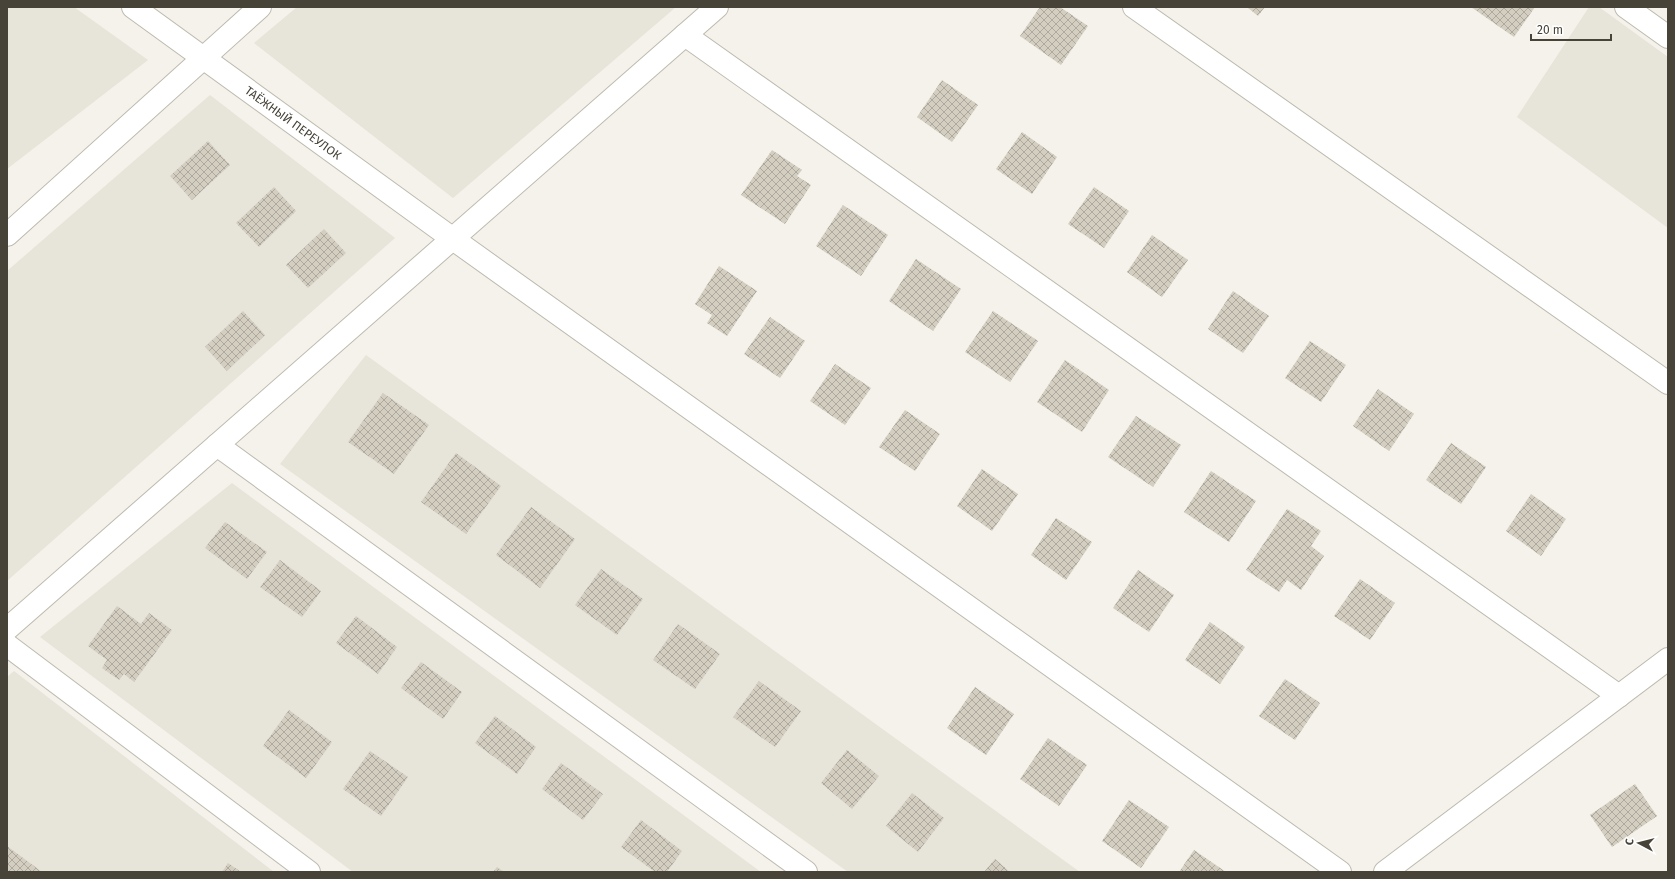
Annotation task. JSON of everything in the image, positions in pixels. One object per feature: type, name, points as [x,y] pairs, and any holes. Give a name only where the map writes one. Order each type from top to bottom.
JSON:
[{"type":"street","name":"ТАЁЖНЫЙ ПЕРЕУЛОК","points":[[133,7],[453,239],[1340,872]]},
{"type":"street","points":[[7,235],[260,7]]},
{"type":"street","points":[[7,628],[717,7]]},
{"type":"street","points":[[1134,7],[1668,383]]},
{"type":"street","points":[[1626,7],[1668,37]]},
{"type":"street","points":[[685,35],[1618,696]]},
{"type":"street","points":[[217,445],[806,872]]},
{"type":"street","points":[[7,645],[309,872]]},
{"type":"street","points":[[1386,872],[1668,658]]},
{"type":"shaded area","points":[[7,7],[74,7],[148,60],[7,169]]},
{"type":"shaded area","points":[[297,7],[676,7],[453,198],[254,43]]},
{"type":"shaded area","points":[[1589,7],[1599,7],[1668,57],[1668,228],[1517,117]]},
{"type":"shaded area","points":[[210,95],[395,238],[7,581],[7,271]]},
{"type":"shaded area","points":[[366,355],[1080,872],[848,872],[280,464]]},
{"type":"shaded area","points":[[232,483],[761,872],[353,872],[40,637]]},
{"type":"shaded area","points":[[14,671],[274,872],[7,872],[7,677]]},
{"type":"building","points":[[1040,7],[1060,7],[1088,26],[1061,65],[1020,36]]},
{"type":"building","points":[[1247,7],[1265,7],[1258,16]]},
{"type":"building","points":[[1471,7],[1535,7],[1514,37]]},
{"type":"building","points":[[942,80],[978,105],[952,142],[917,117]]},
{"type":"building","points":[[1022,132],[1057,157],[1032,194],[996,169]]},
{"type":"building","points":[[208,141],[230,165],[192,200],[170,176]]},
{"type":"building","points":[[772,150],[802,170],[797,176],[811,185],[785,224],[741,195]]},
{"type":"building","points":[[274,187],[296,211],[259,247],[236,223]]},
{"type":"building","points":[[1094,187],[1129,211],[1104,248],[1068,224]]},
{"type":"building","points":[[843,205],[888,235],[861,276],[816,246]]},
{"type":"building","points":[[324,229],[346,253],[308,288],[286,265]]},
{"type":"building","points":[[1152,235],[1188,260],[1162,297],[1127,272]]},
{"type":"building","points":[[916,259],[961,289],[933,331],[889,301]]},
{"type":"building","points":[[719,266],[757,291],[727,336],[707,323],[712,315],[695,304]]},
{"type":"building","points":[[1233,291],[1269,316],[1243,353],[1208,329]]},
{"type":"building","points":[[243,311],[265,335],[227,371],[205,347]]},
{"type":"building","points":[[993,311],[1038,341],[1010,382],[965,352]]},
{"type":"building","points":[[770,317],[805,341],[780,378],[744,354]]},
{"type":"building","points":[[1310,341],[1346,365],[1321,402],[1285,378]]},
{"type":"building","points":[[1065,360],[1109,390],[1082,432],[1037,402]]},
{"type":"building","points":[[835,364],[871,388],[845,425],[810,401]]},
{"type":"building","points":[[1378,389],[1414,414],[1389,451],[1353,426]]},
{"type":"building","points":[[383,393],[429,425],[394,474],[348,442]]},
{"type":"building","points":[[905,410],[940,434],[915,471],[879,447]]},
{"type":"building","points":[[1136,416],[1181,445],[1153,487],[1108,457]]},
{"type":"building","points":[[1451,443],[1486,467],[1461,504],[1426,480]]},
{"type":"building","points":[[456,453],[501,486],[466,534],[421,502]]},
{"type":"building","points":[[982,469],[1018,494],[992,531],[957,506]]},
{"type":"building","points":[[1211,471],[1256,501],[1229,542],[1184,512]]},
{"type":"building","points":[[1531,494],[1566,519],[1541,556],[1506,531]]},
{"type":"building","points":[[531,507],[575,539],[540,588],[496,555]]},
{"type":"building","points":[[1287,509],[1321,531],[1311,546],[1324,556],[1301,590],[1287,580],[1279,592],[1246,570]]},
{"type":"building","points":[[1056,518],[1092,542],[1066,580],[1031,555]]},
{"type":"building","points":[[225,522],[267,552],[247,579],[205,548]]},
{"type":"building","points":[[280,560],[321,591],[302,617],[260,587]]},
{"type":"building","points":[[601,569],[643,599],[617,635],[575,605]]},
{"type":"building","points":[[1138,570],[1174,595],[1149,632],[1113,608]]},
{"type":"building","points":[[1360,579],[1395,603],[1370,640],[1334,616]]},
{"type":"building","points":[[117,606],[141,624],[149,613],[172,630],[134,682],[124,674],[119,680],[102,668],[107,660],[88,646]]},
{"type":"building","points":[[356,616],[397,647],[378,674],[336,643]]},
{"type":"building","points":[[1210,622],[1245,647],[1220,684],[1185,660]]},
{"type":"building","points":[[678,624],[720,654],[695,689],[653,660]]},
{"type":"building","points":[[421,662],[462,692],[443,719],[401,688]]},
{"type":"building","points":[[1285,679],[1320,703],[1295,740],[1259,716]]},
{"type":"building","points":[[759,681],[801,711],[775,747],[733,717]]},
{"type":"building","points":[[975,687],[1014,714],[986,755],[947,728]]},
{"type":"building","points":[[289,710],[332,742],[306,778],[263,746]]},
{"type":"building","points":[[495,716],[536,747],[517,774],[475,743]]},
{"type":"building","points":[[1048,738],[1087,765],[1059,806],[1020,779]]},
{"type":"building","points":[[847,750],[879,776],[852,809],[821,783]]},
{"type":"building","points":[[370,751],[408,777],[381,816],[343,789]]},
{"type":"building","points":[[561,763],[603,794],[583,820],[542,789]]},
{"type":"building","points":[[1635,784],[1657,816],[1612,847],[1590,815]]},
{"type":"building","points":[[912,793],[944,818],[918,852],[886,826]]},
{"type":"building","points":[[1129,800],[1169,827],[1141,868],[1102,841]]},
{"type":"building","points":[[641,820],[682,851],[667,872],[655,872],[621,847]]},
{"type":"building","points":[[7,846],[42,872],[7,872]]},
{"type":"building","points":[[1194,850],[1226,872],[1179,872]]},
{"type":"building","points":[[995,859],[1010,872],[984,872]]},
{"type":"building","points":[[228,863],[241,872],[222,872]]},
{"type":"building","points":[[497,867],[504,872],[493,872]]}]
